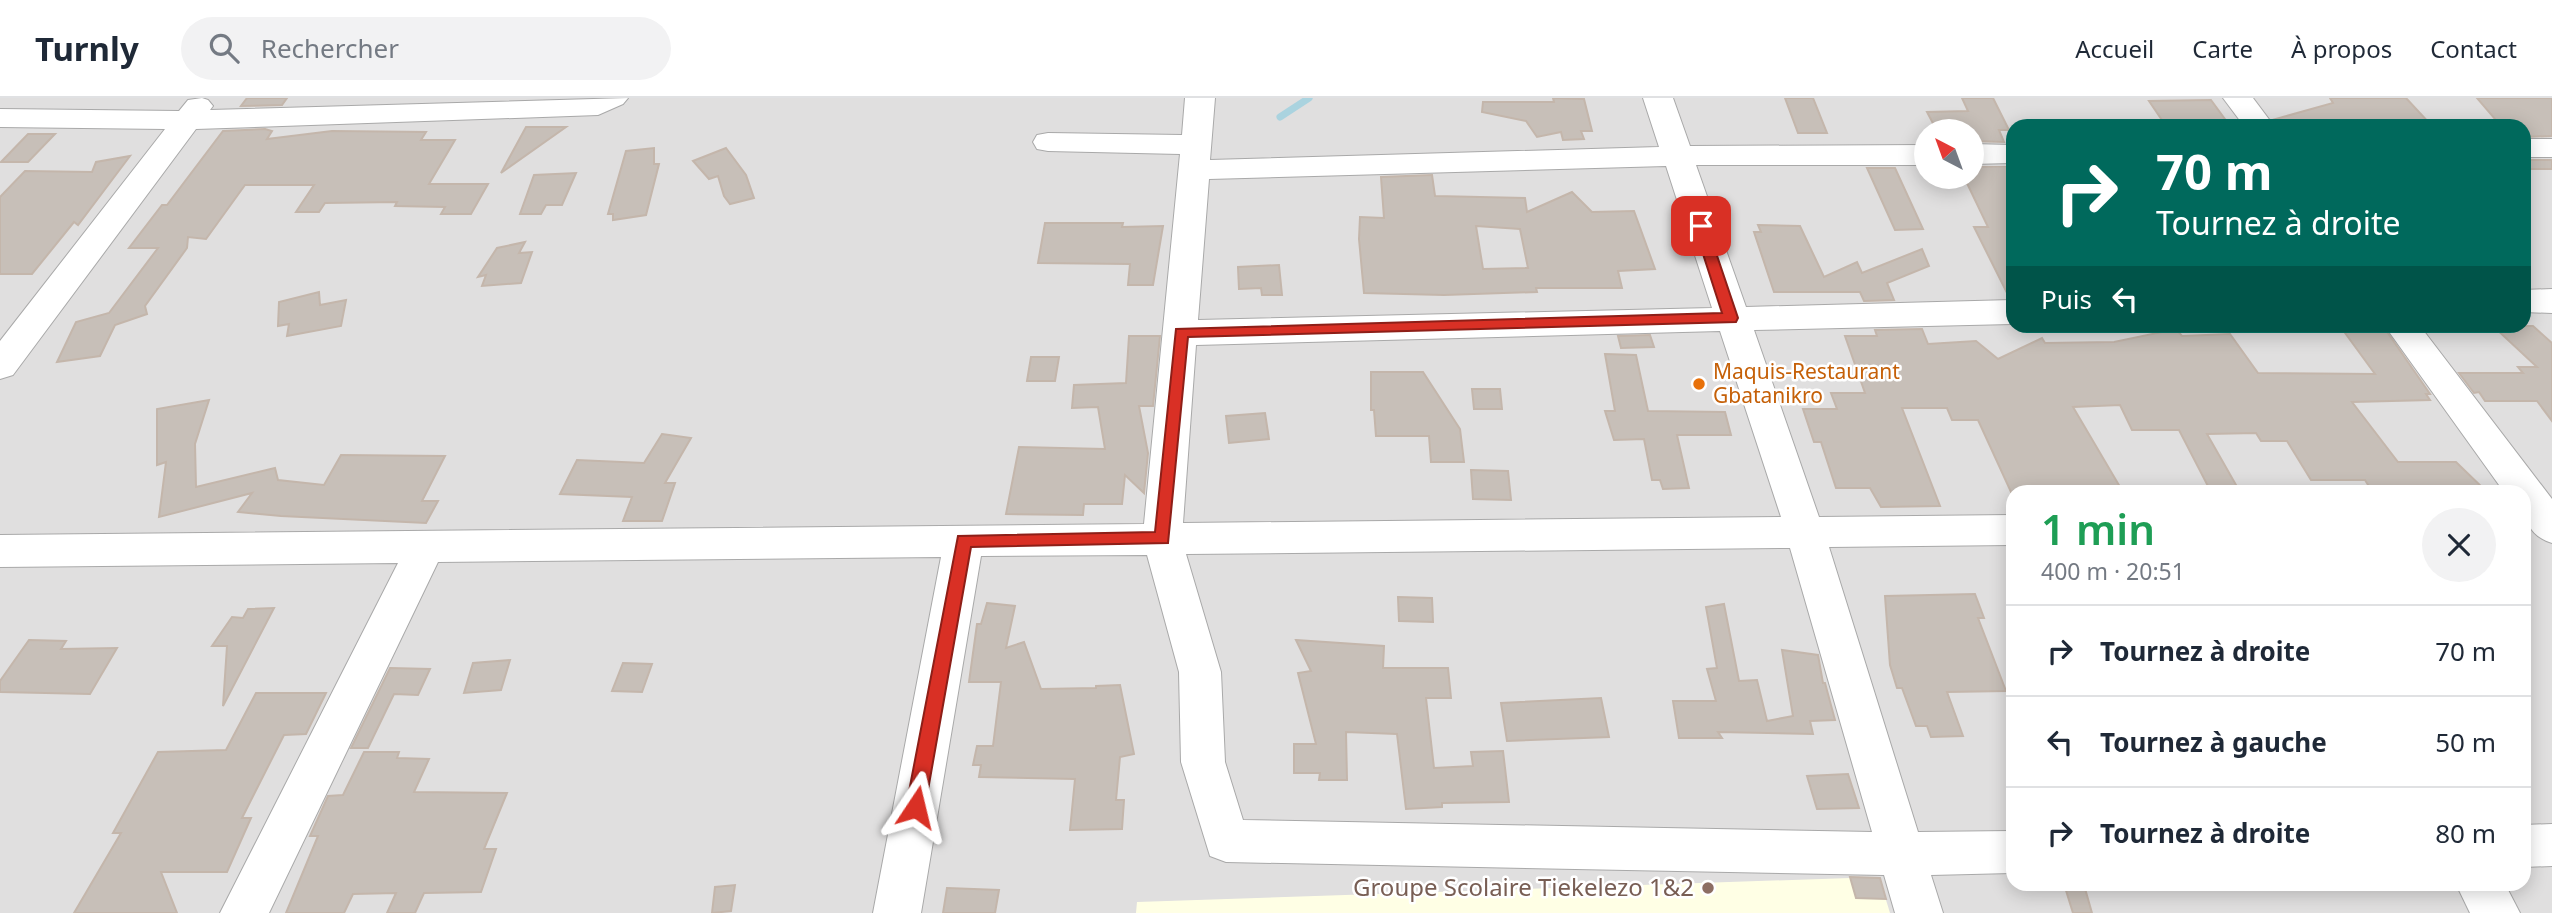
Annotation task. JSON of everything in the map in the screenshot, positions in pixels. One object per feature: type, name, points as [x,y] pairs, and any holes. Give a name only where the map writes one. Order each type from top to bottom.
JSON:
[{"type":"street","points":[[0,118],[195,109],[598,106],[614,98]]},
{"type":"street","points":[[1200,98],[1163,539],[1200,672],[1203,762],[1226,841],[1899,853],[2006,852]]},
{"type":"street","points":[[1658,98],[1805,532],[1919,913]]},
{"type":"street","points":[[2238,98],[2254,119]]},
{"type":"street","points":[[0,366],[195,109]]},
{"type":"street","points":[[1048,142],[1195,157],[1914,155]]},
{"type":"street","points":[[2531,148],[2552,148]]},
{"type":"street","points":[[1984,154],[2006,154]]},
{"type":"street","points":[[2531,301],[2552,301]]},
{"type":"street","points":[[1181,332],[2006,312]]},
{"type":"street","points":[[2407,333],[2515,485]]},
{"type":"street","points":[[2531,507],[2545,527]]},
{"type":"street","points":[[0,551],[2006,530]]},
{"type":"street","points":[[897,913],[964,541]]},
{"type":"street","points":[[244,913],[426,546]]},
{"type":"street","points":[[2531,846],[2552,845]]},
{"type":"street","points":[[2483,891],[2496,913]]},
{"type":"shaded area","points":[[0,98],[2552,98],[2552,913],[0,913]]},
{"type":"shaded area","name":"Groupe Scolaire Tiekelezo 1&2","points":[[1879,877],[1890,913],[1136,913],[1137,902]]},
{"type":"building","points":[[247,98],[287,98],[282,105],[241,106]]},
{"type":"building","points":[[1553,98],[1584,99],[1592,131],[1581,131],[1584,139],[1563,140],[1561,132],[1537,137],[1526,121],[1482,112],[1483,102],[1554,102]]},
{"type":"building","points":[[1785,98],[1813,98],[1827,133],[1798,133]]},
{"type":"building","points":[[1962,98],[1993,98],[2006,124],[2006,130],[1999,130],[2004,142],[1984,141],[1984,119],[1931,119],[1927,112],[1968,111]]},
{"type":"building","points":[[2330,98],[2406,98],[2426,119],[2276,119],[2333,103]]},
{"type":"building","points":[[2477,98],[2552,98],[2552,136],[2531,137],[2531,119],[2495,119]]},
{"type":"building","points":[[2211,100],[2225,119],[2161,119],[2149,101]]},
{"type":"building","points":[[526,127],[566,127],[501,173]]},
{"type":"building","points":[[223,131],[272,131],[267,139],[332,131],[426,132],[421,140],[455,140],[429,184],[488,184],[471,214],[441,214],[445,207],[395,206],[397,202],[325,203],[319,212],[296,212],[314,185],[245,185],[206,239],[188,237],[187,248],[145,306],[147,314],[115,325],[100,356],[57,362],[76,322],[109,313],[158,248],[129,248],[162,205],[167,205]]},
{"type":"building","points":[[28,134],[55,134],[28,162],[1,162]]},
{"type":"building","points":[[654,148],[654,164],[659,164],[646,215],[613,220],[613,214],[608,214],[626,151]]},
{"type":"building","points":[[726,148],[746,175],[754,198],[730,204],[724,196],[718,176],[709,179],[693,161]]},
{"type":"building","points":[[130,156],[78,225],[74,222],[32,274],[0,274],[0,197],[25,171],[92,172],[96,162]]},
{"type":"building","points":[[2531,160],[2552,160],[2552,169],[2531,169]]},
{"type":"building","points":[[2006,166],[2006,291],[1974,227],[1988,227],[1970,189],[1984,189],[1984,167]]},
{"type":"building","points":[[1867,168],[1895,168],[1923,229],[1895,230]]},
{"type":"building","points":[[576,173],[562,205],[546,205],[541,214],[520,214],[534,175]]},
{"type":"building","points":[[1432,175],[1435,196],[1525,198],[1527,212],[1572,192],[1592,212],[1634,211],[1655,269],[1618,271],[1622,288],[1536,288],[1537,292],[1444,295],[1364,293],[1359,239],[1360,217],[1384,218],[1381,177]],"holes":[[[1476,226],[1520,229],[1528,268],[1483,269]]]},
{"type":"building","points":[[1045,223],[1163,226],[1153,285],[1128,285],[1130,264],[1038,263]]},
{"type":"building","points":[[1758,225],[1800,226],[1824,277],[1857,262],[1862,273],[1922,249],[1929,266],[1887,283],[1894,300],[1864,301],[1860,292],[1774,292],[1754,232],[1761,232]]},
{"type":"building","points":[[525,242],[519,253],[532,252],[521,283],[482,286],[486,275],[478,277],[497,248]]},
{"type":"building","points":[[1279,265],[1282,295],[1262,295],[1261,288],[1239,289],[1238,267]]},
{"type":"building","points":[[319,292],[320,305],[346,300],[341,326],[287,336],[289,324],[278,326],[279,302]]},
{"type":"building","points":[[2533,326],[2552,343],[2552,421],[2537,401],[2485,401],[2479,392],[2474,393],[2459,373],[2523,373],[2518,367],[2537,367],[2501,333],[2531,333]]},
{"type":"building","points":[[1922,329],[1928,344],[1976,341],[1998,359],[2042,338],[2045,343],[2114,342],[2157,333],[2179,333],[2182,336],[2230,334],[2258,373],[2375,374],[2345,333],[2388,333],[2430,394],[2426,394],[2430,400],[2352,402],[2398,462],[2456,462],[2480,485],[2368,485],[2365,480],[2311,480],[2287,441],[2261,441],[2256,433],[2207,434],[2236,485],[2207,485],[2179,430],[2132,430],[2120,405],[2073,407],[2119,485],[2008,485],[1978,420],[1952,420],[1947,408],[1902,408],[1940,506],[1881,507],[1870,488],[1836,488],[1821,442],[1814,442],[1803,409],[1837,409],[1831,393],[1865,393],[1845,336],[1877,336],[1875,330]]},
{"type":"building","points":[[1650,335],[1654,347],[1621,348],[1618,336]]},
{"type":"building","points":[[1129,336],[1160,336],[1153,406],[1139,406],[1148,453],[1144,493],[1125,475],[1122,504],[1084,504],[1083,515],[1006,514],[1019,447],[1105,449],[1098,407],[1072,408],[1074,385],[1126,383]]},
{"type":"building","points":[[1605,354],[1636,355],[1648,411],[1725,412],[1731,435],[1677,435],[1689,488],[1663,489],[1660,480],[1652,480],[1644,439],[1614,440],[1605,411],[1615,411]]},
{"type":"building","points":[[1031,357],[1059,357],[1055,381],[1027,381]]},
{"type":"building","points":[[1371,372],[1423,372],[1460,429],[1464,462],[1431,462],[1429,436],[1376,436],[1374,410],[1371,410]]},
{"type":"building","points":[[1472,389],[1500,389],[1502,409],[1474,409]]},
{"type":"building","points":[[209,400],[195,444],[196,487],[275,468],[278,480],[324,485],[341,455],[445,456],[422,501],[438,501],[426,523],[238,512],[252,493],[159,517],[166,462],[157,465],[157,409]]},
{"type":"building","points":[[1265,413],[1269,439],[1229,443],[1226,416]]},
{"type":"building","points":[[662,434],[691,438],[665,483],[675,483],[662,521],[623,521],[632,497],[560,494],[577,460],[644,463]]},
{"type":"building","points":[[1471,470],[1508,471],[1511,500],[1473,499]]},
{"type":"building","points":[[1975,594],[1984,618],[1978,618],[2006,691],[1947,692],[1963,736],[1931,737],[1927,726],[1916,726],[1902,688],[1897,688],[1890,665],[1885,596]]},
{"type":"building","points":[[1398,597],[1432,598],[1433,622],[1399,621]]},
{"type":"building","points":[[987,603],[1015,606],[1006,648],[1024,642],[1041,689],[1120,685],[1134,754],[1120,757],[1116,800],[1124,800],[1122,829],[1070,830],[1075,779],[979,777],[981,765],[973,765],[977,746],[993,746],[1001,682],[969,682],[977,624],[981,624]]},
{"type":"building","points":[[1724,604],[1739,681],[1757,680],[1767,721],[1793,716],[1782,650],[1818,655],[1823,683],[1835,720],[1810,721],[1813,734],[1718,732],[1722,738],[1679,738],[1673,701],[1716,701],[1707,669],[1717,668],[1706,607]]},
{"type":"building","points":[[274,608],[223,706],[227,646],[212,646],[232,617],[243,618],[248,609]]},
{"type":"building","points":[[29,640],[66,641],[61,649],[117,648],[90,694],[0,692],[0,681]]},
{"type":"building","points":[[1296,640],[1384,646],[1383,668],[1448,668],[1451,698],[1426,698],[1434,768],[1473,766],[1471,752],[1503,751],[1509,802],[1442,803],[1442,807],[1406,809],[1397,734],[1346,732],[1347,780],[1319,780],[1320,773],[1294,773],[1294,744],[1316,744],[1298,673],[1311,671]]},
{"type":"building","points":[[510,660],[501,690],[464,693],[473,663]]},
{"type":"building","points":[[623,663],[652,664],[642,692],[612,691]]},
{"type":"building","points":[[390,668],[430,669],[418,695],[394,694],[368,748],[351,748]]},
{"type":"building","points":[[256,693],[326,693],[306,734],[284,735],[242,818],[251,818],[227,872],[161,872],[177,913],[74,913],[121,833],[113,833],[158,752],[226,750]]},
{"type":"building","points":[[1601,698],[1609,737],[1507,741],[1501,703]]},
{"type":"building","points":[[364,752],[399,752],[397,758],[429,759],[414,792],[507,793],[484,849],[496,849],[481,892],[424,893],[415,913],[387,913],[396,893],[353,894],[344,913],[286,913],[318,836],[310,836],[328,796],[343,795]]},
{"type":"building","points":[[1848,774],[1859,808],[1817,809],[1807,776]]},
{"type":"building","points":[[1850,877],[1880,878],[1886,899],[1856,898]]},
{"type":"building","points":[[735,885],[731,911],[712,913],[715,887]]},
{"type":"building","points":[[947,888],[999,890],[995,913],[943,913]]},
{"type":"building","points":[[2066,891],[2086,891],[2092,913],[2073,913]]},
{"type":"waterway","points":[[1280,117],[1309,98]]},
{"type":"place","name":"Maquis-Restaurant Gbatanikro","points":[[1699,384]]},
{"type":"place","name":"Groupe Scolaire Tiekelezo 1&2","points":[[1708,888]]},
{"type":"route","points":[[916,807],[964,541],[1163,539],[1181,332],[1731,318],[1701,226]]}]
